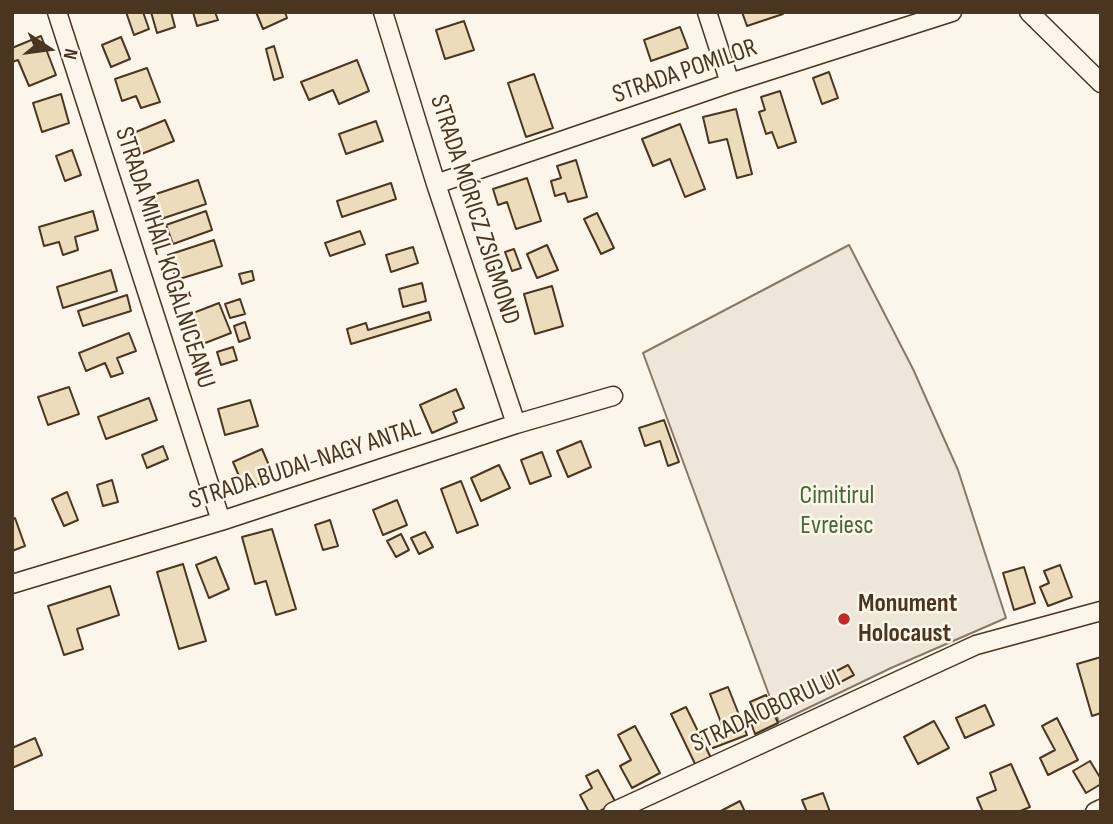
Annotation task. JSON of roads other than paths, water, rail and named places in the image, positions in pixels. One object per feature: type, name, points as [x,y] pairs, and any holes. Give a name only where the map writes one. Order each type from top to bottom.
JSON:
[{"type":"street","name":"STRADA MIHAIL KOGĂLNICEANU","points":[[57,12],[221,521]]},
{"type":"street","name":"STRADA MÓRICZ ZSIGMOND","points":[[383,12],[436,184],[516,424]]},
{"type":"street","points":[[708,12],[730,83]]},
{"type":"street","name":"STRADA POMILOR","points":[[436,184],[730,83],[951,12]]},
{"type":"street","points":[[1029,12],[1101,83]]},
{"type":"street","name":"STRADA BUDAI-NAGY ANTAL","points":[[12,584],[221,521],[516,424],[613,396]]},
{"type":"street","name":"STRADA OBORULUI","points":[[613,812],[976,645],[1101,611]]},
{"type":"street","points":[[1095,812],[1101,809]]},
{"type":"place","name":"Monument Holocaust","points":[[844,619]]},
{"type":"park label","name":"Cimitirul Evreiesc","points":[[837,511]]}]
